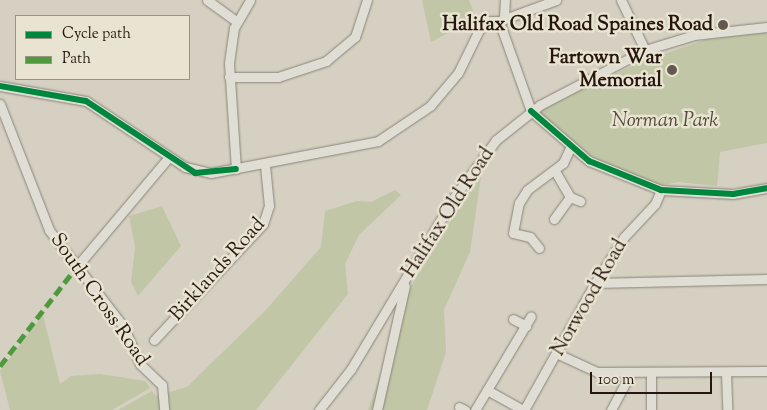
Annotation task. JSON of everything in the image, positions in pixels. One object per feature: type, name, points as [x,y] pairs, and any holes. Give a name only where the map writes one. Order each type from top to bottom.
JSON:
[{"type":"street","points":[[207,0],[236,21]]},
{"type":"street","points":[[236,169],[229,77],[236,21],[250,0]]},
{"type":"street","points":[[229,77],[278,77],[326,61],[354,37],[367,0]]},
{"type":"street","points":[[505,0],[502,19],[531,111],[570,148],[602,167],[661,190],[733,194],[767,188]]},
{"type":"street","points":[[0,86],[86,101],[168,158],[196,173],[265,165],[360,148],[396,132],[448,87],[484,24],[556,0]]},
{"type":"street","points":[[621,0],[645,50]]},
{"type":"street","name":"Halifax Old Road","points":[[319,410],[407,278],[475,167],[496,140],[531,111],[645,50],[694,35],[767,27]]},
{"type":"street","name":"South Cross Road","points":[[0,104],[31,192],[49,230],[123,326],[140,364],[162,385],[164,410]]},
{"type":"street","points":[[539,248],[530,238],[513,233],[514,221],[527,190],[555,171],[570,148]]},
{"type":"street","points":[[78,266],[168,158]]},
{"type":"street","name":"Birklands Road","points":[[154,340],[263,224],[269,206],[265,165]]},
{"type":"street","points":[[555,171],[570,197],[580,201]]},
{"type":"street","name":"Norwood Road","points":[[523,410],[558,354],[595,283],[624,237],[655,204],[661,190]]},
{"type":"street","points":[[554,219],[570,197]]},
{"type":"street","points":[[377,410],[407,278]]},
{"type":"street","points":[[595,283],[767,278]]},
{"type":"street","points":[[475,410],[531,316]]},
{"type":"street","points":[[513,319],[526,326]]},
{"type":"street","points":[[558,354],[597,372],[630,375],[767,371]]},
{"type":"street","points":[[726,372],[727,410]]},
{"type":"street","points":[[651,410],[652,373]]},
{"type":"street","points":[[611,410],[630,375]]},
{"type":"street","points":[[487,390],[523,410]]},
{"type":"green space","points":[[422,0],[469,0],[476,18],[431,42]]},
{"type":"green space","name":"Norman Park","points":[[724,33],[767,33],[767,143],[720,152],[717,186],[678,182],[658,186],[618,170],[580,152],[535,112],[636,64]]},
{"type":"green space","points":[[482,170],[470,252],[444,310],[446,352],[427,410],[368,410],[411,286]]},
{"type":"green space","points":[[395,190],[401,195],[359,235],[345,264],[348,294],[256,410],[118,410],[152,391],[156,396],[187,387],[265,311],[321,247],[325,211],[357,201],[371,202]]},
{"type":"green space","points":[[162,206],[181,246],[138,296],[131,282],[135,247],[129,216]]},
{"type":"green space","points":[[43,315],[60,384],[71,376],[100,374],[145,381],[150,388],[112,410],[10,410],[0,371]]},
{"type":"marked path","points":[[0,366],[78,265]]},
{"type":"cycle path","points":[[0,86],[86,101],[195,173],[236,169]]},
{"type":"cycle path","points":[[531,111],[589,161],[661,190],[733,194],[767,188]]},
{"type":"place","name":"Halifax Old Road Spaines Road","points":[[723,25]]},
{"type":"place","name":"Fartown War Memorial","points":[[672,70]]}]
